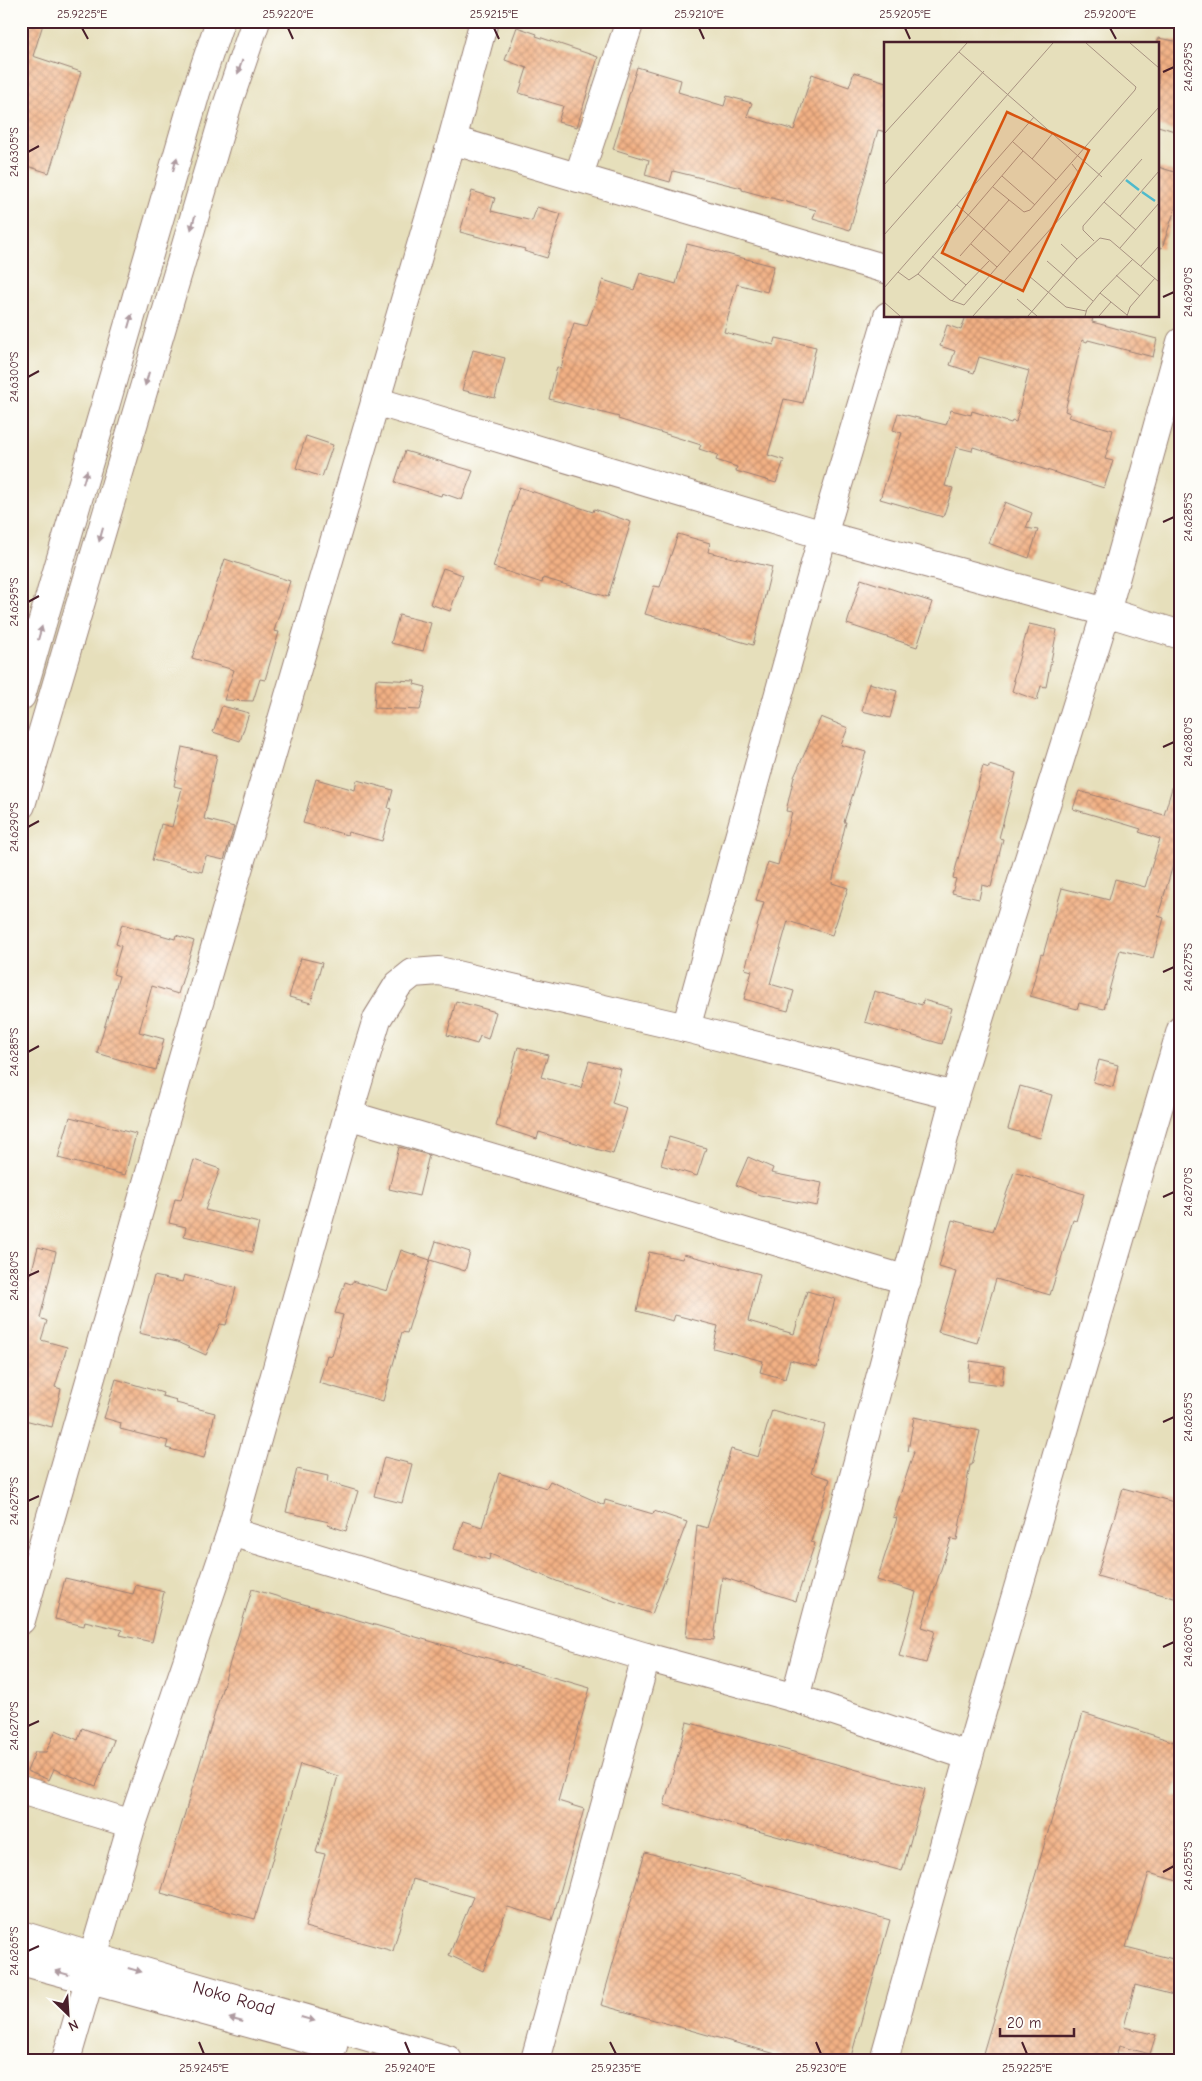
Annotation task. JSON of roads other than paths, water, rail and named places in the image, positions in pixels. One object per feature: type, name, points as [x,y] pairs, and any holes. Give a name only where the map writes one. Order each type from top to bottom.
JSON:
[{"type":"street","points":[[21,696],[193,102],[220,21]]},
{"type":"street","points":[[21,805],[228,102],[256,21]]},
{"type":"street","points":[[21,1620],[452,140],[484,21]]},
{"type":"street","points":[[578,178],[630,21]]},
{"type":"street","points":[[452,140],[884,268]]},
{"type":"street","points":[[686,1028],[823,535],[887,318]]},
{"type":"street","points":[[795,1698],[955,1096],[1106,612],[1181,342]]},
{"type":"street","points":[[375,401],[823,535],[1106,612],[1181,635]]},
{"type":"street","points":[[66,2060],[132,1824],[231,1532],[348,1115],[377,1019],[398,986],[413,973],[439,971],[686,1028],[955,1096]]},
{"type":"street","points":[[884,2060],[969,1756],[1181,1030]]},
{"type":"street","points":[[348,1115],[907,1280]]},
{"type":"street","points":[[231,1532],[646,1657],[795,1698],[969,1756]]},
{"type":"street","points":[[535,2060],[646,1657]]},
{"type":"street","points":[[21,1790],[132,1824]]},
{"type":"street","name":"Noko Road","points":[[21,1934],[91,1969],[448,2060]]},
{"type":"street","points":[[21,1961],[91,1969],[385,2060]]}]
